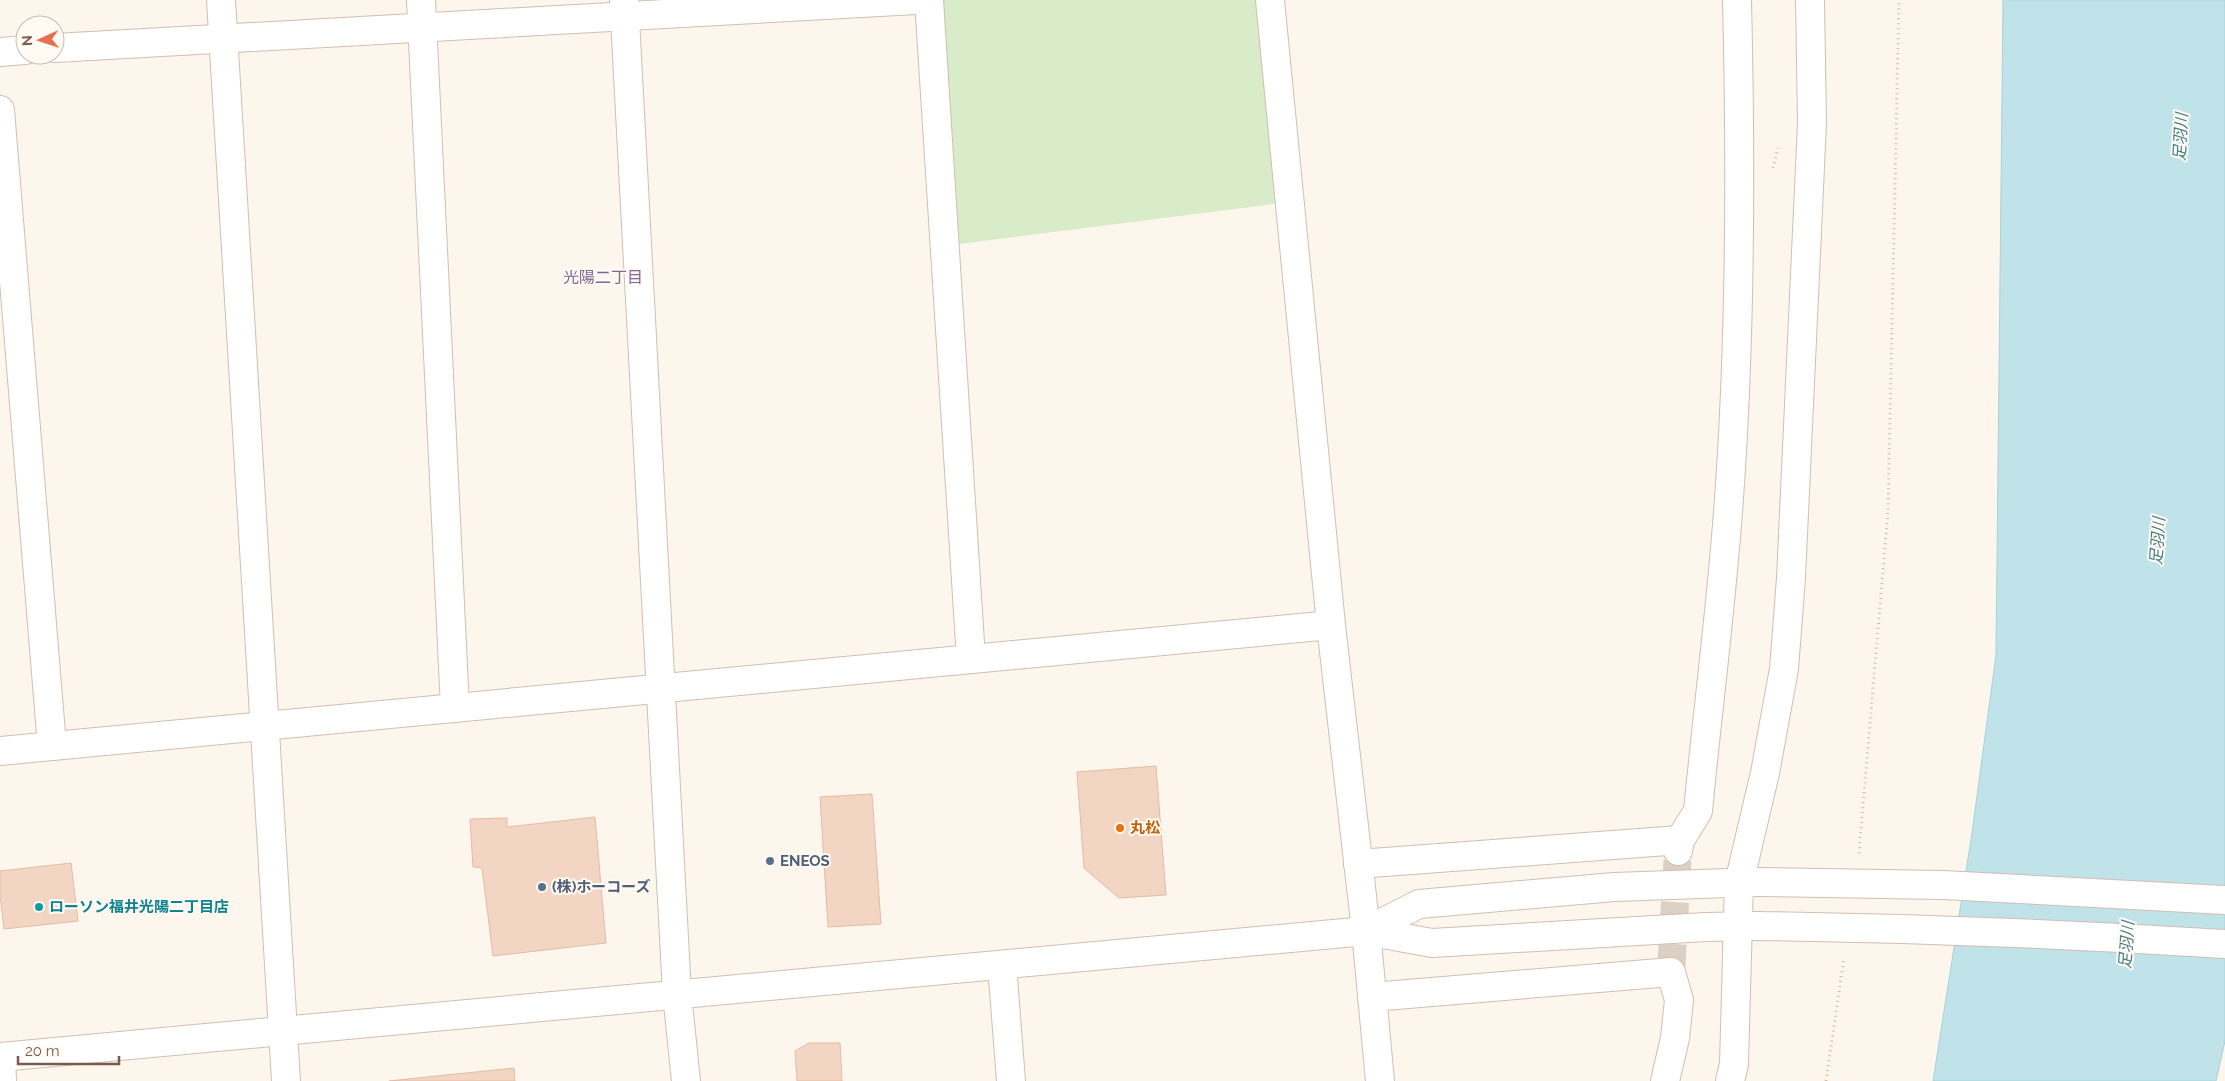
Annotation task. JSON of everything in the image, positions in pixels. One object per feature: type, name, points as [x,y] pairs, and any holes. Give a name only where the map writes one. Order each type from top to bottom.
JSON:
[{"type":"street","points":[[220,0],[286,1081]]},
{"type":"street","points":[[421,0],[455,708]]},
{"type":"street","points":[[65,47],[422,28],[625,8],[916,0]]},
{"type":"street","points":[[929,0],[971,659]]},
{"type":"street","points":[[1270,0],[1331,625],[1366,931],[1380,1081]]},
{"type":"street","points":[[1358,864],[1679,846],[1698,811],[1729,498],[1738,309],[1740,113],[1737,0]]},
{"type":"street","points":[[1730,1081],[1734,1064],[1747,926],[1749,882],[1765,773],[1785,660],[1791,578],[1808,237],[1812,123],[1810,0]]},
{"type":"street","points":[[625,8],[677,994],[686,1081]]},
{"type":"street","points":[[0,52],[15,51]]},
{"type":"street","points":[[0,110],[52,746]]},
{"type":"street","points":[[0,751],[1331,625]]},
{"type":"street","points":[[1366,931],[1419,904],[1614,886],[1749,882],[1943,885],[2225,900]]},
{"type":"street","points":[[1,1065],[283,1031],[1366,931],[1432,942],[1747,926],[1949,929],[2225,944]]},
{"type":"street","points":[[1002,965],[1011,1081]]},
{"type":"street","points":[[1372,997],[1671,972],[1680,1000],[1675,1038],[1665,1081]]},
{"type":"path","points":[[1859,856],[1888,511],[1899,0]]},
{"type":"path","points":[[1770,177],[1780,139]]},
{"type":"path","points":[[1826,1081],[1844,955]]},
{"type":"green space","points":[[929,0],[1270,0],[1290,202],[944,246]]},
{"type":"water","name":"足羽川","points":[[2003,0],[2225,0],[2225,1041],[2216,1081],[1933,1081],[1972,833],[1996,655]]},
{"type":"building","points":[[1156,766],[1166,895],[1119,898],[1084,868],[1077,772]]},
{"type":"building","points":[[872,794],[881,924],[828,927],[820,797]]},
{"type":"building","points":[[595,817],[606,943],[493,956],[482,868],[473,867],[470,819],[507,818],[507,827]]},
{"type":"building","name":"ローソン福井光陽二丁目店","points":[[71,863],[78,921],[4,929],[0,894],[0,871]]},
{"type":"building","points":[[809,1043],[840,1043],[842,1081],[797,1081],[795,1051]]},
{"type":"building","points":[[514,1068],[515,1081],[389,1081]]},
{"type":"tunnel","points":[[1671,972],[1678,851]]},
{"type":"place","name":"丸松","points":[[1120,828]]},
{"type":"place","name":"ENEOS","points":[[770,861]]},
{"type":"place","name":"(株)ホーコーズ","points":[[542,887]]},
{"type":"place","name":"ローソン福井光陽二丁目店","points":[[39,907]]},
{"type":"district","name":"光陽二丁目","points":[[603,277]]}]
